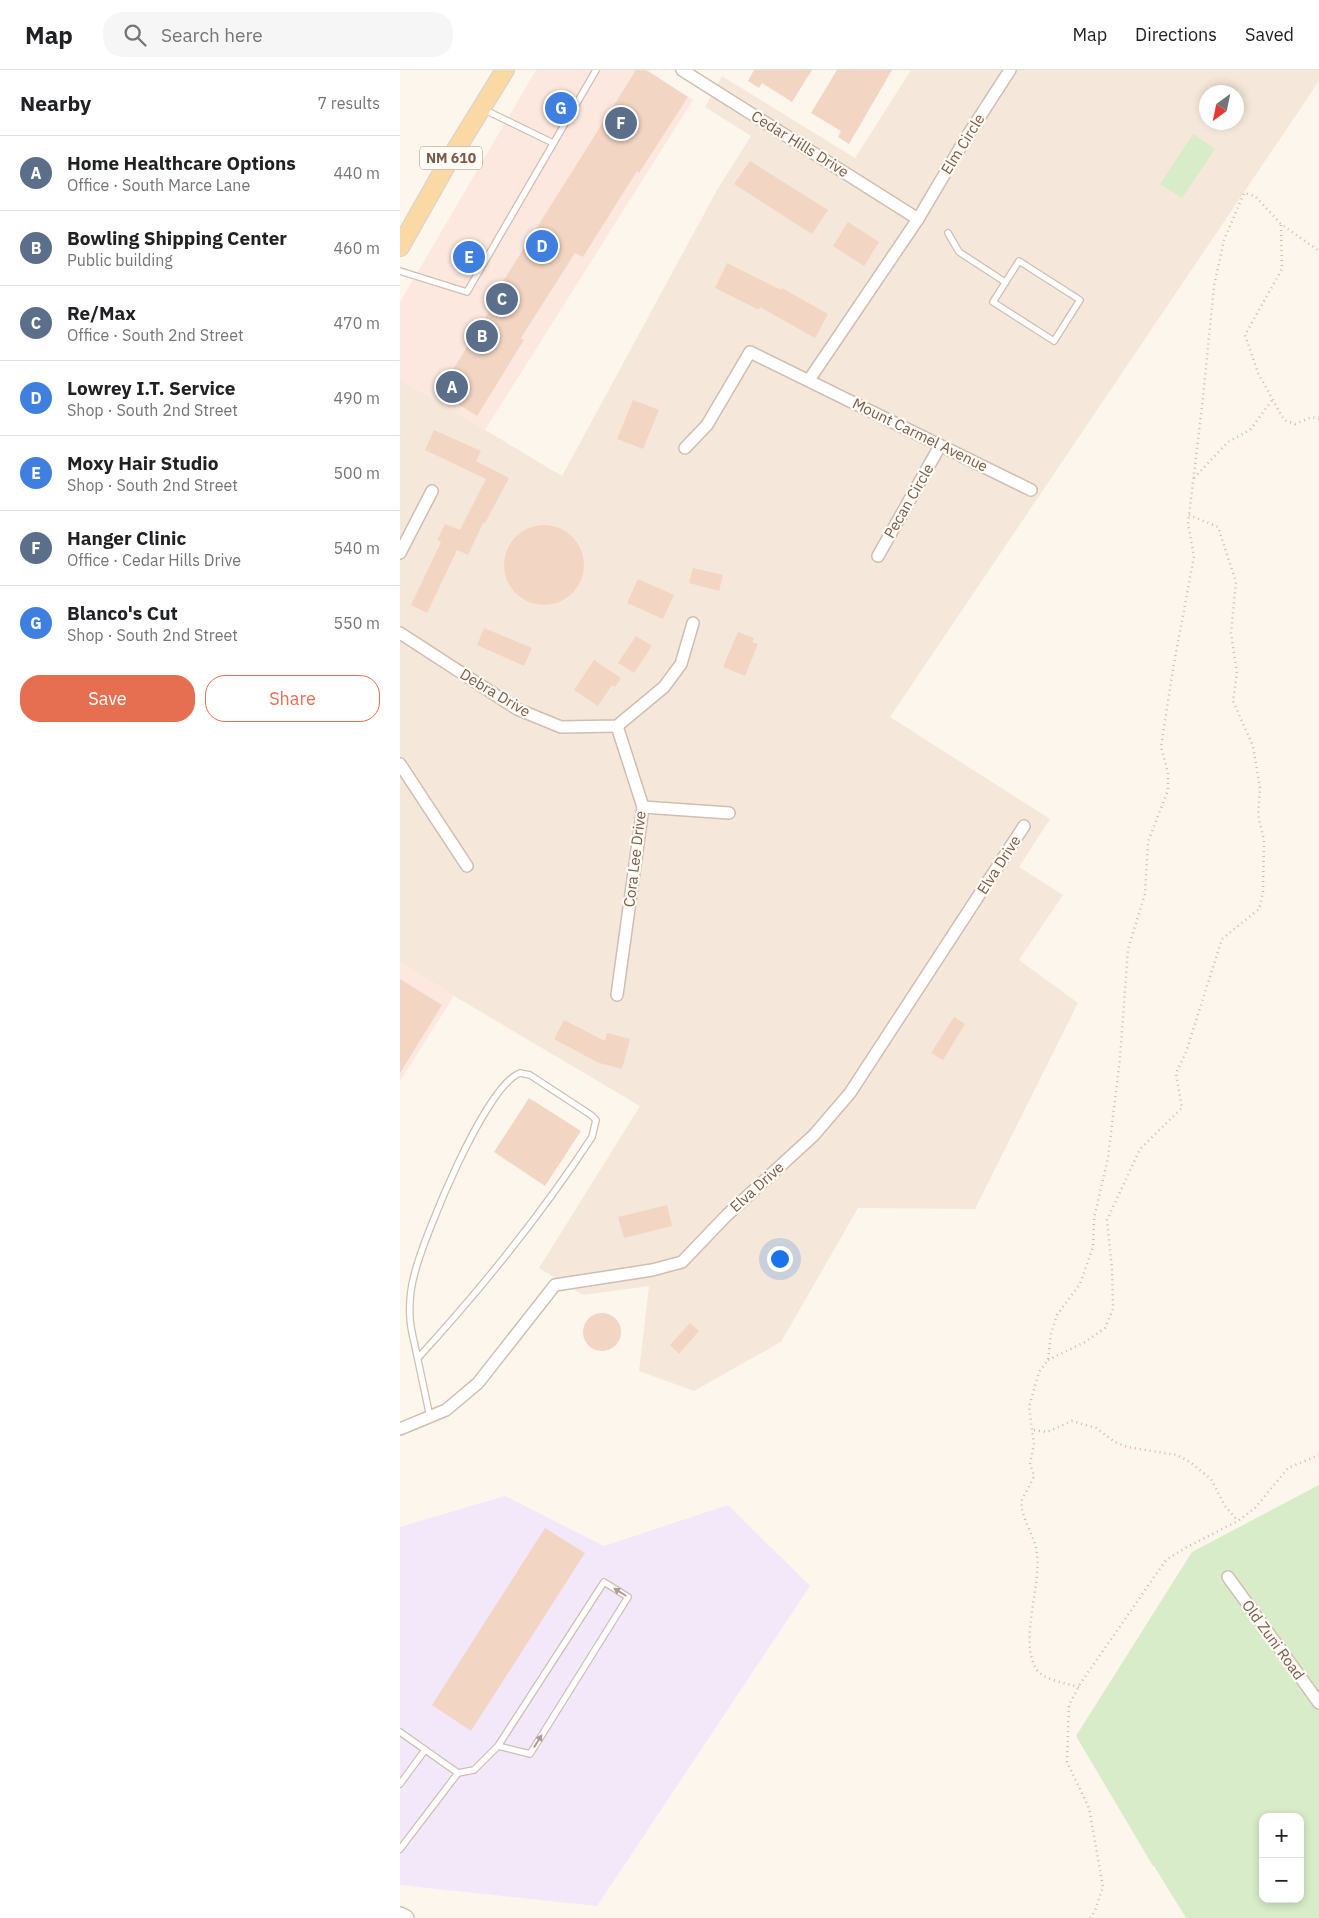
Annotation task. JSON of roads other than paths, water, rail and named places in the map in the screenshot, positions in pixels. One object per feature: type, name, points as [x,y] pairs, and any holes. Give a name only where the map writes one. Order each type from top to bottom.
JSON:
[{"type":"main road","name":"NM 610","points":[[400,247],[505,70]]},
{"type":"main road","points":[[400,1915],[406,1918]]},
{"type":"street","name":"Cedar Hills Drive","points":[[682,70],[918,219]]},
{"type":"street","name":"Elm Circle","points":[[808,380],[918,219],[966,138],[1010,70]]},
{"type":"street","name":"Mount Carmel Avenue","points":[[685,448],[706,425],[750,352],[1031,490]]},
{"type":"street","name":"Pecan Circle","points":[[878,556],[940,446]]},
{"type":"street","points":[[400,553],[432,491]]},
{"type":"street","points":[[616,726],[664,687],[681,664],[693,623]]},
{"type":"street","name":"Debra Drive","points":[[400,632],[517,709],[561,728],[616,726]]},
{"type":"street","name":"Cora Lee Drive","points":[[616,726],[643,806],[617,995]]},
{"type":"street","points":[[400,764],[467,866]]},
{"type":"street","points":[[643,806],[729,813]]},
{"type":"street","name":"Elva Drive","points":[[400,1429],[446,1410],[478,1382],[555,1285],[652,1270],[682,1262],[727,1214],[814,1135],[850,1093],[1024,826]]},
{"type":"street","name":"Old Zuni Road","points":[[1228,1577],[1319,1703]]},
{"type":"lane","points":[[400,271],[467,292],[596,70]]},
{"type":"lane","points":[[482,108],[553,143]]},
{"type":"lane","points":[[948,233],[959,252],[1005,282]]},
{"type":"lane","points":[[1019,261],[1080,300],[1054,341],[993,302],[1005,282],[1019,261]]},
{"type":"lane","points":[[418,1358],[464,1308],[528,1226],[592,1137],[596,1120],[591,1115],[530,1075],[520,1073],[514,1075],[480,1120],[444,1195],[415,1271],[411,1294],[410,1318],[418,1358],[430,1417]]},
{"type":"lane","points":[[400,1849],[458,1773],[474,1770],[498,1746],[604,1582],[628,1597],[530,1754],[498,1746]]},
{"type":"lane","points":[[400,1732],[458,1773]]},
{"type":"lane","points":[[400,1784],[425,1750]]},
{"type":"place","name":"Blanco's Cut","points":[[561,108]]},
{"type":"place","name":"Hanger Clinic","points":[[621,123]]},
{"type":"place","name":"Lowrey I.T. Service","points":[[542,246]]},
{"type":"place","name":"Moxy Hair Studio","points":[[469,257]]},
{"type":"place","name":"Re/Max","points":[[502,299]]},
{"type":"place","name":"Bowling Shipping Center","points":[[482,336]]},
{"type":"place","name":"Home Healthcare Options","points":[[452,387]]}]
